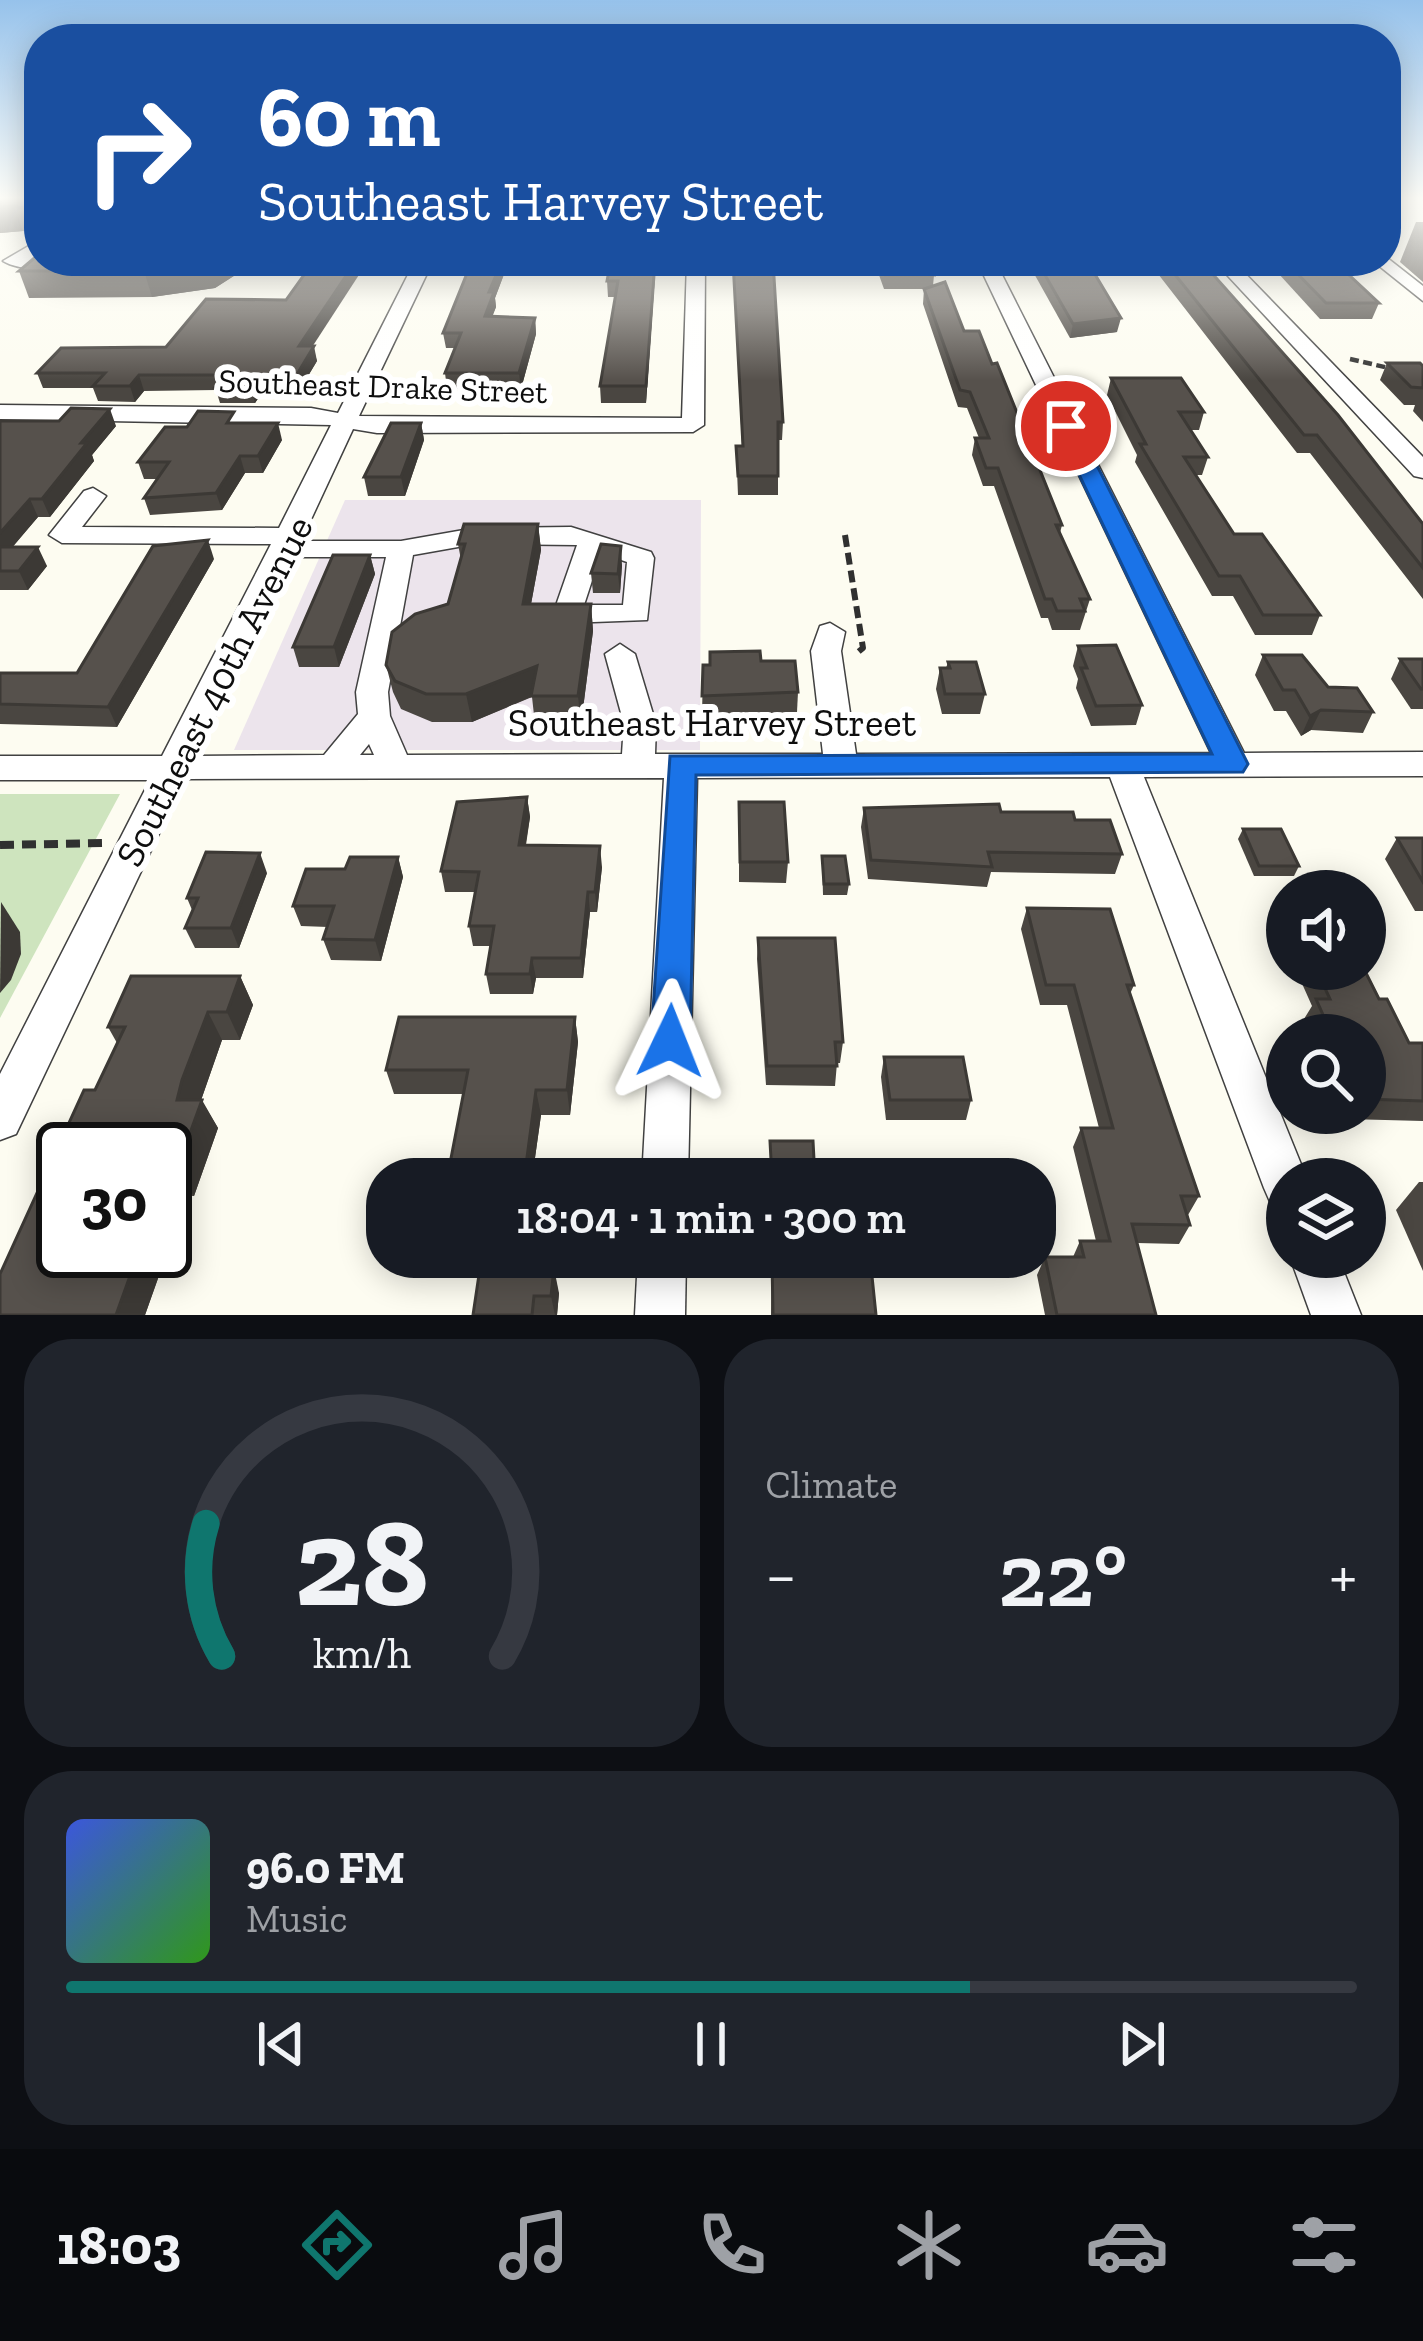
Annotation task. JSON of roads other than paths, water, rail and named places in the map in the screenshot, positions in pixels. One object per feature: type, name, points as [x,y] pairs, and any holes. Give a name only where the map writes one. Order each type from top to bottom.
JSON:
[{"type":"street","name":"Southeast 40th Avenue","points":[[0,1119],[417,276]]},
{"type":"street","name":"Southeast Drake Street","points":[[0,412],[214,412],[377,425],[692,425],[696,276]]},
{"type":"street","points":[[993,276],[1233,764]]},
{"type":"street","points":[[1238,276],[1423,471]]},
{"type":"street","points":[[93,496],[62,535],[400,550],[475,536],[571,535],[591,542]]},
{"type":"street","points":[[394,764],[374,716],[372,692],[400,550]]},
{"type":"street","points":[[830,632],[826,651],[841,764]]},
{"type":"street","points":[[620,653],[640,724],[638,764]]},
{"type":"street","points":[[335,764],[374,716]]},
{"type":"street","points":[[666,1158],[681,764]]},
{"type":"street","points":[[1122,764],[1275,1158]]},
{"type":"street","name":"Southeast Harvey Street","points":[[0,768],[1423,764]]},
{"type":"street","points":[[660,1315],[661,1278]]},
{"type":"street","points":[[1322,1278],[1336,1315]]}]
